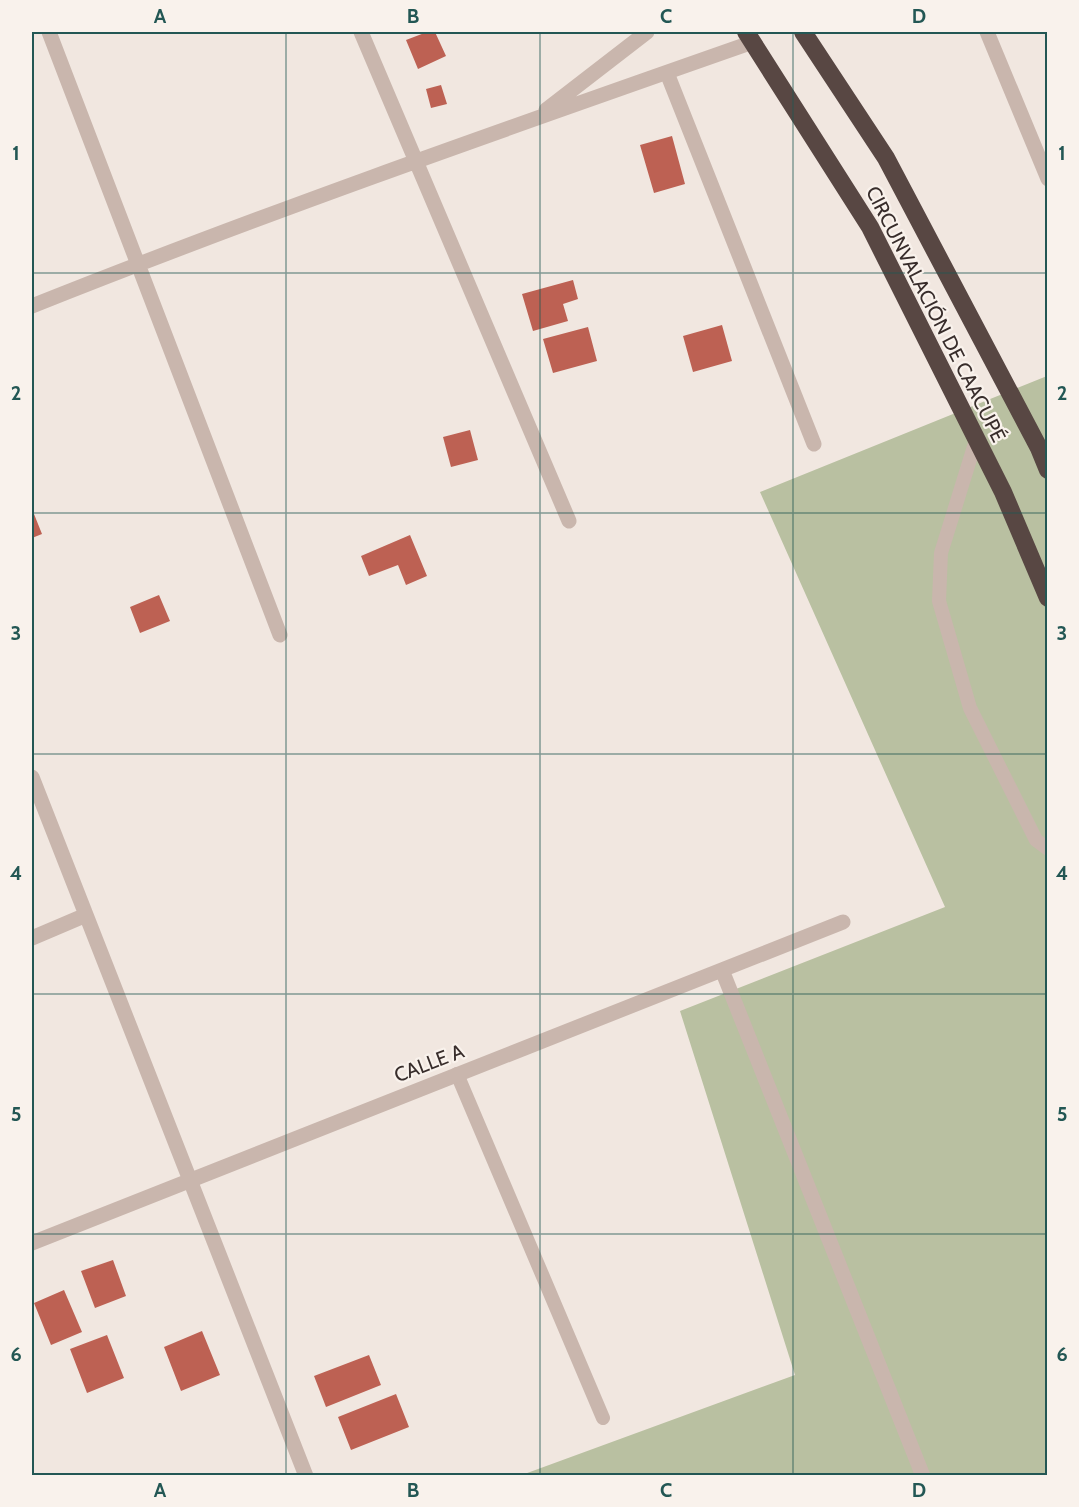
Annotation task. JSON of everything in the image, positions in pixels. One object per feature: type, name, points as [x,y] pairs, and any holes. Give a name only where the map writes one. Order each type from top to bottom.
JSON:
[{"type":"highway","name":"CIRCUNVALACIÓN DE CAACUPÉ","points":[[803,32],[886,158],[1039,448],[1047,470]]},
{"type":"highway","name":"CIRCUNVALACIÓN DE CAACUPÉ","points":[[749,37],[870,227],[1003,492],[1047,598]]},
{"type":"street","points":[[49,32],[280,635]]},
{"type":"street","points":[[361,32],[569,520]]},
{"type":"street","points":[[537,117],[647,32]]},
{"type":"street","points":[[987,32],[1047,179]]},
{"type":"street","points":[[32,306],[139,263],[416,160],[667,73],[749,37]]},
{"type":"street","points":[[667,73],[814,444]]},
{"type":"street","points":[[32,777],[306,1476]]},
{"type":"street","points":[[32,938],[86,915]]},
{"type":"street","name":"CALLE A","points":[[32,1243],[843,922]]},
{"type":"street","points":[[722,970],[923,1476]]},
{"type":"lane","points":[[976,440],[942,553],[939,601],[970,708],[1036,840],[1047,849]]},
{"type":"lane","points":[[457,1074],[603,1418]]},
{"type":"green space","points":[[1047,376],[1047,1475],[519,1476],[795,1375],[680,1011],[945,907],[760,492]]},
{"type":"building","points":[[427,32],[435,32],[446,56],[418,69],[406,40]]},
{"type":"building","points":[[441,85],[447,104],[431,108],[426,89]]},
{"type":"building","points":[[672,136],[685,184],[654,193],[640,145]]},
{"type":"building","points":[[573,280],[578,299],[563,304],[568,321],[533,331],[522,294]]},
{"type":"building","points":[[722,325],[732,361],[693,372],[683,336]]},
{"type":"building","points":[[588,327],[597,361],[553,373],[543,339]]},
{"type":"building","points":[[470,430],[478,460],[451,467],[443,437]]},
{"type":"building","points":[[32,509],[42,534],[32,538]]},
{"type":"building","points":[[410,535],[427,576],[406,585],[398,565],[369,576],[361,556]]},
{"type":"building","points":[[159,595],[170,621],[140,633],[130,607]]},
{"type":"building","points":[[113,1260],[126,1296],[95,1308],[81,1271]]},
{"type":"building","points":[[64,1290],[82,1332],[51,1345],[34,1303]]},
{"type":"building","points":[[202,1331],[220,1375],[181,1391],[164,1347]]},
{"type":"building","points":[[107,1335],[124,1378],[87,1393],[70,1349]]},
{"type":"building","points":[[369,1355],[381,1385],[326,1407],[314,1376]]},
{"type":"building","points":[[396,1394],[409,1427],[351,1450],[338,1417]]}]
